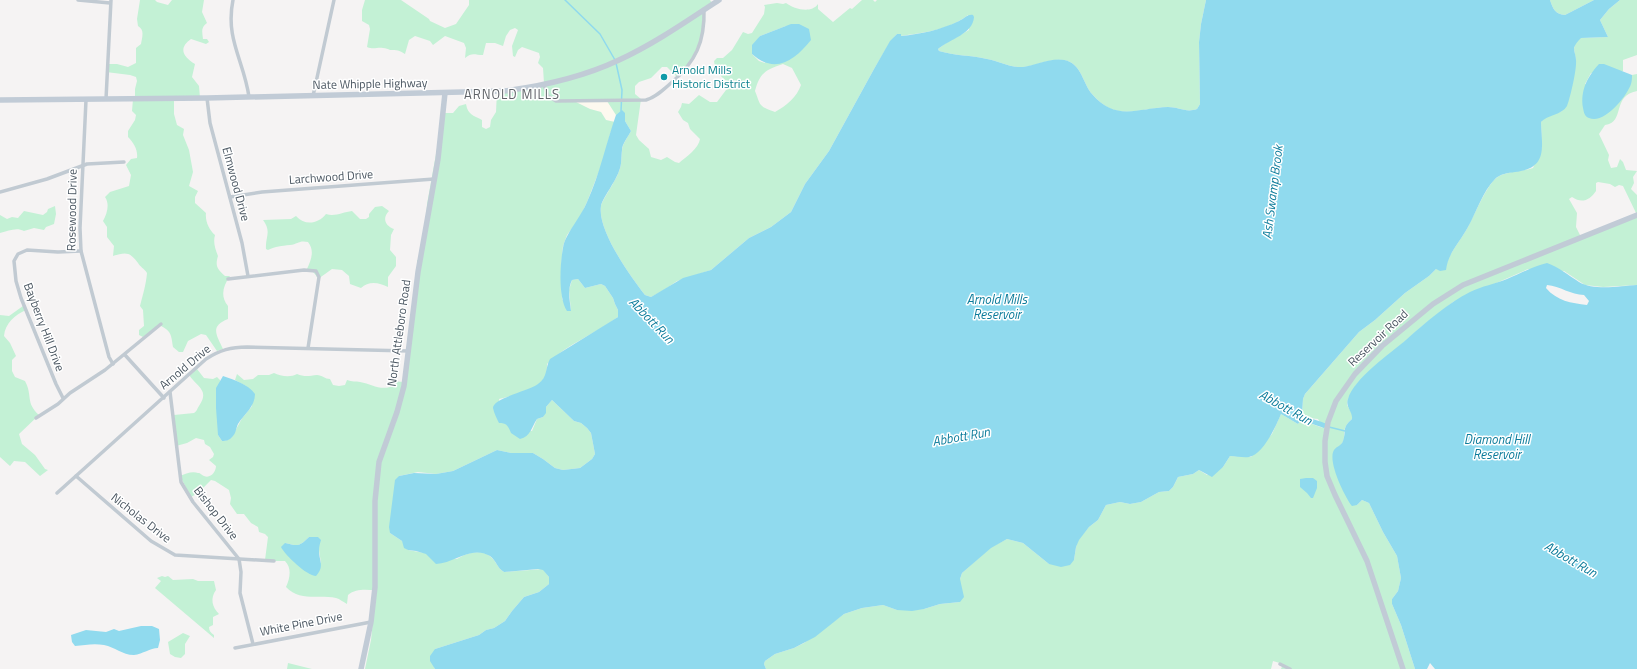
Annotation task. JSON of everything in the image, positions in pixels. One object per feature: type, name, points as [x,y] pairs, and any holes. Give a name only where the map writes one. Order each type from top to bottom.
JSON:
[{"type":"street","points":[[78,0],[110,2],[106,99]]},
{"type":"street","points":[[233,0],[230,17],[231,31],[246,80],[249,97]]},
{"type":"street","points":[[313,96],[334,0]]},
{"type":"street","name":"Nate Whipple Highway","points":[[0,100],[207,98],[504,91],[544,84],[582,74],[611,64],[649,44],[704,9],[710,3],[719,0]]},
{"type":"street","points":[[544,84],[548,96],[556,101],[633,101],[653,98],[687,68],[697,52],[704,25],[704,9]]},
{"type":"street","name":"North Attleboro Road","points":[[361,669],[371,622],[375,587],[375,501],[379,462],[399,407],[404,386],[418,272],[443,120],[445,93]]},
{"type":"street","name":"Elmwood Drive","points":[[207,98],[210,123],[242,243],[248,276]]},
{"type":"street","name":"Rosewood Drive","points":[[86,100],[80,228],[81,251],[109,357],[113,364]]},
{"type":"street","points":[[0,192],[47,179],[95,163],[124,162]]},
{"type":"street","name":"Larchwood Drive","points":[[230,197],[262,192],[434,179]]},
{"type":"street","name":"Reservoir Road","points":[[1403,669],[1367,561],[1329,481],[1324,451],[1326,430],[1336,401],[1355,374],[1382,346],[1438,300],[1463,285],[1637,215]]},
{"type":"street","name":"Bayberry Hill Drive","points":[[63,398],[21,298],[16,280],[14,261],[18,254],[27,250],[58,252],[81,251]]},
{"type":"street","points":[[228,279],[304,270],[313,270],[318,272],[319,277],[308,348]]},
{"type":"street","points":[[36,418],[113,364],[160,324]]},
{"type":"street","name":"Arnold Drive","points":[[56,493],[206,359],[225,349],[247,347],[409,351]]},
{"type":"street","points":[[124,355],[164,398]]},
{"type":"street","name":"Bishop Drive","points":[[170,392],[180,475],[183,486],[193,502],[239,559]]},
{"type":"street","name":"Nicholas Drive","points":[[76,476],[145,536],[164,550],[180,556],[274,561]]},
{"type":"street","points":[[239,559],[240,593],[254,644]]},
{"type":"street","name":"White Pine Drive","points":[[235,648],[371,622]]},
{"type":"street","points":[[1280,664],[1290,669]]},
{"type":"shaded area","points":[[573,101],[607,101],[616,115],[614,122],[606,120],[601,112],[590,109]]},
{"type":"green space","points":[[140,0],[155,0],[168,5],[172,0],[204,0],[202,12],[207,23],[202,32],[203,39],[207,39],[209,42],[206,44],[191,39],[187,42],[183,49],[187,58],[195,64],[192,77],[199,86],[200,98],[174,100],[174,114],[177,125],[184,129],[183,135],[189,150],[193,172],[189,186],[198,191],[195,197],[195,203],[206,213],[208,225],[215,235],[214,240],[218,256],[217,267],[225,276],[230,276],[223,291],[224,298],[228,306],[228,319],[219,325],[216,331],[223,349],[217,351],[206,335],[201,334],[188,341],[183,352],[179,352],[173,347],[170,333],[159,325],[143,337],[139,335],[139,330],[144,326],[143,310],[140,306],[147,273],[130,255],[121,254],[113,256],[114,246],[107,237],[107,227],[103,221],[107,209],[107,200],[105,197],[110,192],[129,186],[131,175],[126,165],[131,159],[137,158],[135,147],[128,137],[128,131],[135,120],[136,115],[132,111],[137,81],[136,77],[106,72],[106,64],[117,64],[128,67],[136,63],[136,48],[141,44],[142,34],[142,30],[138,26],[137,19]]},
{"type":"green space","points":[[365,0],[401,0],[430,21],[445,28],[456,24],[469,5],[469,0],[710,0],[712,3],[703,9],[704,32],[689,65],[677,77],[667,67],[662,67],[651,78],[639,82],[635,86],[635,94],[641,99],[636,135],[639,140],[649,149],[651,157],[661,160],[667,157],[679,163],[695,149],[700,139],[690,129],[688,123],[683,120],[678,112],[682,103],[689,104],[699,95],[710,102],[717,102],[732,85],[720,75],[716,69],[714,61],[717,58],[723,58],[732,50],[743,32],[748,34],[752,33],[764,14],[764,5],[786,3],[798,9],[807,10],[818,4],[818,9],[833,22],[862,0],[873,0],[875,2],[877,0],[1206,0],[1199,42],[1200,104],[1197,109],[1193,110],[1168,107],[1128,112],[1110,108],[1101,103],[1092,94],[1077,68],[1065,60],[1053,60],[1018,67],[991,60],[939,51],[938,49],[946,43],[969,30],[968,15],[953,24],[936,30],[900,36],[897,34],[890,42],[874,69],[829,151],[805,184],[791,212],[771,227],[749,238],[711,270],[677,281],[651,297],[645,295],[616,253],[604,228],[601,216],[602,203],[621,166],[622,148],[631,131],[625,121],[625,113],[616,115],[607,101],[574,101],[590,109],[601,112],[606,120],[615,122],[610,134],[603,161],[587,202],[579,219],[567,235],[563,246],[561,268],[562,299],[571,311],[569,290],[572,280],[578,279],[585,288],[601,284],[605,286],[613,298],[618,310],[618,317],[555,357],[547,364],[547,372],[545,377],[537,386],[525,392],[499,399],[504,423],[532,431],[537,419],[543,417],[546,407],[552,400],[574,421],[581,423],[591,433],[595,454],[592,459],[580,468],[563,470],[555,468],[533,453],[511,453],[497,450],[453,471],[436,474],[418,472],[399,476],[390,533],[402,541],[408,550],[457,559],[466,554],[480,552],[485,553],[493,559],[504,572],[543,569],[549,577],[549,584],[539,592],[524,597],[505,621],[494,628],[486,630],[479,635],[435,649],[435,669],[365,669],[371,640],[376,590],[354,591],[348,595],[347,604],[336,598],[310,597],[291,592],[286,587],[289,580],[289,567],[285,561],[265,560],[268,537],[259,532],[258,527],[251,523],[244,514],[237,514],[230,504],[231,498],[229,490],[211,480],[198,493],[191,497],[180,476],[193,472],[200,473],[207,477],[213,474],[216,466],[209,460],[214,454],[210,447],[205,444],[204,440],[196,438],[187,443],[176,446],[174,415],[194,413],[202,401],[203,392],[189,375],[197,369],[204,378],[213,379],[217,377],[220,380],[218,435],[222,441],[226,441],[231,438],[242,419],[252,406],[246,386],[235,380],[237,374],[244,380],[253,379],[258,375],[269,375],[274,373],[285,376],[297,374],[304,376],[319,375],[330,379],[333,385],[339,386],[345,385],[347,380],[382,388],[390,387],[392,381],[403,382],[419,268],[417,260],[419,260],[426,220],[427,204],[438,143],[441,113],[453,113],[459,106],[466,104],[470,113],[482,120],[482,127],[486,129],[490,127],[491,120],[496,112],[497,91],[544,83],[543,68],[538,63],[540,57],[539,53],[522,47],[518,50],[515,57],[513,56],[512,46],[518,30],[515,28],[510,30],[506,36],[503,46],[495,43],[486,43],[483,55],[472,54],[465,58],[466,48],[464,43],[445,36],[433,45],[430,41],[415,36],[409,40],[405,54],[398,50],[367,47],[370,29],[369,25],[362,21],[362,10]],"holes":[[[786,26],[765,63],[759,61],[752,54],[760,36]],[[783,64],[792,68],[801,85],[791,101],[775,112],[763,107],[759,103],[755,91],[761,76],[768,70]],[[309,537],[319,550],[321,563],[285,543],[298,545]]]},
{"type":"green space","points":[[1550,0],[1594,0],[1565,15],[1559,14],[1555,10]]},
{"type":"green space","points":[[1620,0],[1637,0],[1637,55],[1623,60],[1623,71],[1591,73],[1585,84],[1637,74],[1637,91],[1624,98],[1615,119],[1611,123],[1605,125],[1599,134],[1609,155],[1608,160],[1611,168],[1617,167],[1620,159],[1626,170],[1637,171],[1633,177],[1634,183],[1631,189],[1637,195],[1637,215],[1637,285],[1603,287],[1585,285],[1564,271],[1528,269],[1453,302],[1421,327],[1356,385],[1348,399],[1347,405],[1353,415],[1352,419],[1346,426],[1343,442],[1333,455],[1357,505],[1362,500],[1369,503],[1397,556],[1401,578],[1398,591],[1392,599],[1392,604],[1401,625],[1415,669],[1281,669],[1283,664],[1273,661],[1271,669],[766,669],[764,664],[765,661],[775,654],[804,643],[844,614],[862,608],[883,605],[897,610],[924,609],[940,604],[960,602],[960,579],[962,573],[991,547],[1007,539],[1023,543],[1049,564],[1074,560],[1078,540],[1089,527],[1098,520],[1106,505],[1120,502],[1130,504],[1141,502],[1159,492],[1169,491],[1173,487],[1178,477],[1193,474],[1199,470],[1207,475],[1223,467],[1230,456],[1251,457],[1272,434],[1281,414],[1298,424],[1301,420],[1323,428],[1318,419],[1309,418],[1302,414],[1303,399],[1305,394],[1359,332],[1436,269],[1445,270],[1451,253],[1468,227],[1491,183],[1495,179],[1503,174],[1533,168],[1542,147],[1541,122],[1544,118],[1562,111],[1576,60],[1574,49],[1575,43],[1580,38],[1608,37],[1600,20],[1609,9]],"holes":[[[1598,182],[1610,184],[1615,187],[1619,185],[1623,186],[1637,215],[1581,237],[1576,227],[1577,213],[1569,199],[1572,197],[1582,201],[1588,199],[1596,191],[1596,183]]]},
{"type":"green space","points":[[55,206],[56,214],[54,224],[46,227],[44,230],[34,228],[24,231],[15,229],[0,233],[0,215],[7,219],[12,217],[18,218],[24,211],[43,215],[48,209]]},
{"type":"green space","points":[[382,206],[389,211],[385,219],[388,226],[394,229],[391,235],[390,250],[396,257],[396,266],[388,277],[388,287],[378,283],[367,284],[361,288],[350,284],[349,276],[342,270],[332,269],[318,279],[313,272],[307,269],[312,252],[308,242],[300,242],[293,245],[276,247],[268,250],[266,249],[268,231],[263,220],[291,219],[296,216],[303,221],[315,222],[326,214],[336,215],[352,211],[360,219],[366,219],[375,207]]},
{"type":"green space","points":[[23,306],[26,310],[18,314],[8,323],[4,336],[10,343],[16,356],[12,360],[12,371],[15,377],[25,381],[32,406],[39,415],[19,434],[22,444],[35,455],[45,469],[48,470],[40,476],[25,462],[14,461],[10,466],[0,457],[0,315],[9,316]]},
{"type":"green space","points":[[168,576],[173,580],[193,579],[198,581],[214,581],[216,590],[212,599],[219,614],[213,617],[213,625],[209,627],[209,630],[214,635],[214,638],[155,588],[161,581],[157,578]]},
{"type":"green space","points":[[183,633],[190,636],[185,644],[185,654],[181,658],[175,657],[170,654],[168,642]]},
{"type":"green space","points":[[288,663],[312,669],[287,669]]},
{"type":"water","name":"Arnold Mills Reservoir","points":[[1206,0],[1550,0],[1552,6],[1559,14],[1565,15],[1594,0],[1620,0],[1609,9],[1600,20],[1608,37],[1581,38],[1575,45],[1576,64],[1573,84],[1567,106],[1562,111],[1541,122],[1542,148],[1538,161],[1526,170],[1504,174],[1495,179],[1480,202],[1468,227],[1449,258],[1446,270],[1440,271],[1436,269],[1359,332],[1305,394],[1303,399],[1302,414],[1327,424],[1324,428],[1301,420],[1298,424],[1281,414],[1276,426],[1264,446],[1259,451],[1249,457],[1230,456],[1223,467],[1212,477],[1199,470],[1193,474],[1178,477],[1173,487],[1169,491],[1159,492],[1141,502],[1130,504],[1120,502],[1106,505],[1098,520],[1089,527],[1079,540],[1076,547],[1074,560],[1070,565],[1061,567],[1049,564],[1023,543],[1007,539],[991,548],[962,573],[960,579],[964,597],[960,602],[940,604],[912,611],[897,610],[883,605],[862,608],[844,614],[815,637],[794,648],[775,654],[765,661],[764,664],[766,669],[435,669],[430,661],[430,656],[435,649],[479,635],[486,630],[494,628],[505,621],[524,597],[539,592],[549,584],[549,577],[543,570],[538,569],[504,572],[490,556],[483,553],[470,553],[443,563],[436,564],[426,554],[404,548],[402,541],[390,533],[389,527],[395,480],[399,476],[414,473],[436,474],[453,471],[497,450],[511,453],[533,453],[555,468],[563,470],[580,468],[592,459],[595,454],[591,433],[581,423],[574,421],[552,400],[546,407],[546,413],[543,417],[537,419],[529,434],[520,439],[511,433],[506,424],[499,423],[493,408],[499,401],[538,384],[545,375],[550,359],[618,317],[618,310],[613,298],[605,286],[601,284],[585,288],[578,279],[572,280],[570,284],[569,296],[571,311],[567,311],[562,298],[560,280],[564,243],[592,191],[616,115],[622,110],[625,113],[625,121],[631,131],[622,148],[621,166],[602,203],[601,216],[604,228],[616,253],[645,295],[651,297],[683,278],[711,270],[749,238],[771,227],[791,212],[805,184],[829,151],[890,41],[897,34],[901,34],[901,36],[930,31],[945,27],[969,15],[973,15],[973,23],[970,28],[960,36],[943,45],[938,49],[939,51],[991,60],[1018,67],[1046,61],[1065,60],[1077,68],[1092,94],[1101,103],[1110,108],[1118,111],[1137,111],[1168,107],[1193,110],[1197,109],[1200,104],[1199,42]]},
{"type":"water","points":[[791,24],[799,24],[809,29],[811,40],[798,54],[791,59],[777,64],[760,60],[752,54],[752,45],[760,36]]},
{"type":"water","points":[[1599,64],[1604,64],[1632,75],[1632,79],[1629,89],[1620,102],[1608,113],[1595,119],[1589,118],[1584,114],[1582,101],[1588,78]]},
{"type":"water","name":"Diamond Hill Reservoir","points":[[1547,263],[1585,285],[1607,287],[1637,285],[1637,669],[1435,669],[1430,663],[1427,669],[1415,669],[1401,625],[1392,604],[1392,599],[1398,591],[1401,578],[1397,556],[1369,503],[1362,500],[1357,505],[1352,506],[1341,487],[1335,470],[1332,455],[1334,450],[1342,443],[1345,427],[1352,419],[1347,402],[1357,383],[1373,367],[1445,307],[1475,290]],"holes":[[[1547,285],[1575,294],[1584,295],[1589,301],[1587,305],[1560,299],[1546,288]]]},
{"type":"water","points":[[223,376],[245,385],[255,394],[253,403],[238,424],[234,435],[225,441],[222,441],[218,435],[216,408],[216,388]]},
{"type":"water","points":[[1313,478],[1317,481],[1317,488],[1313,498],[1311,498],[1300,487],[1300,479]]},
{"type":"water","points":[[309,537],[318,537],[321,540],[319,550],[321,567],[316,576],[307,573],[287,555],[281,547],[285,543],[298,545],[303,543]]},
{"type":"water","points":[[141,626],[152,626],[159,629],[160,640],[158,648],[130,655],[104,645],[93,644],[75,646],[72,642],[71,635],[86,630],[106,632],[114,629],[119,631]]},
{"type":"waterway","name":"Abbott Run","points":[[565,0],[600,34],[615,60]]},
{"type":"waterway","name":"Abbott Run","points":[[616,63],[622,90],[621,111]]},
{"type":"waterway","name":"Abbott Run","points":[[1329,427],[1345,431]]},
{"type":"place","name":"Arnold Mills Historic District","points":[[664,77]]},
{"type":"district","name":"ARNOLD MILLS","points":[[512,94]]},
{"type":"water label","name":"Ash Swamp Brook","points":[[1272,192]]}]
